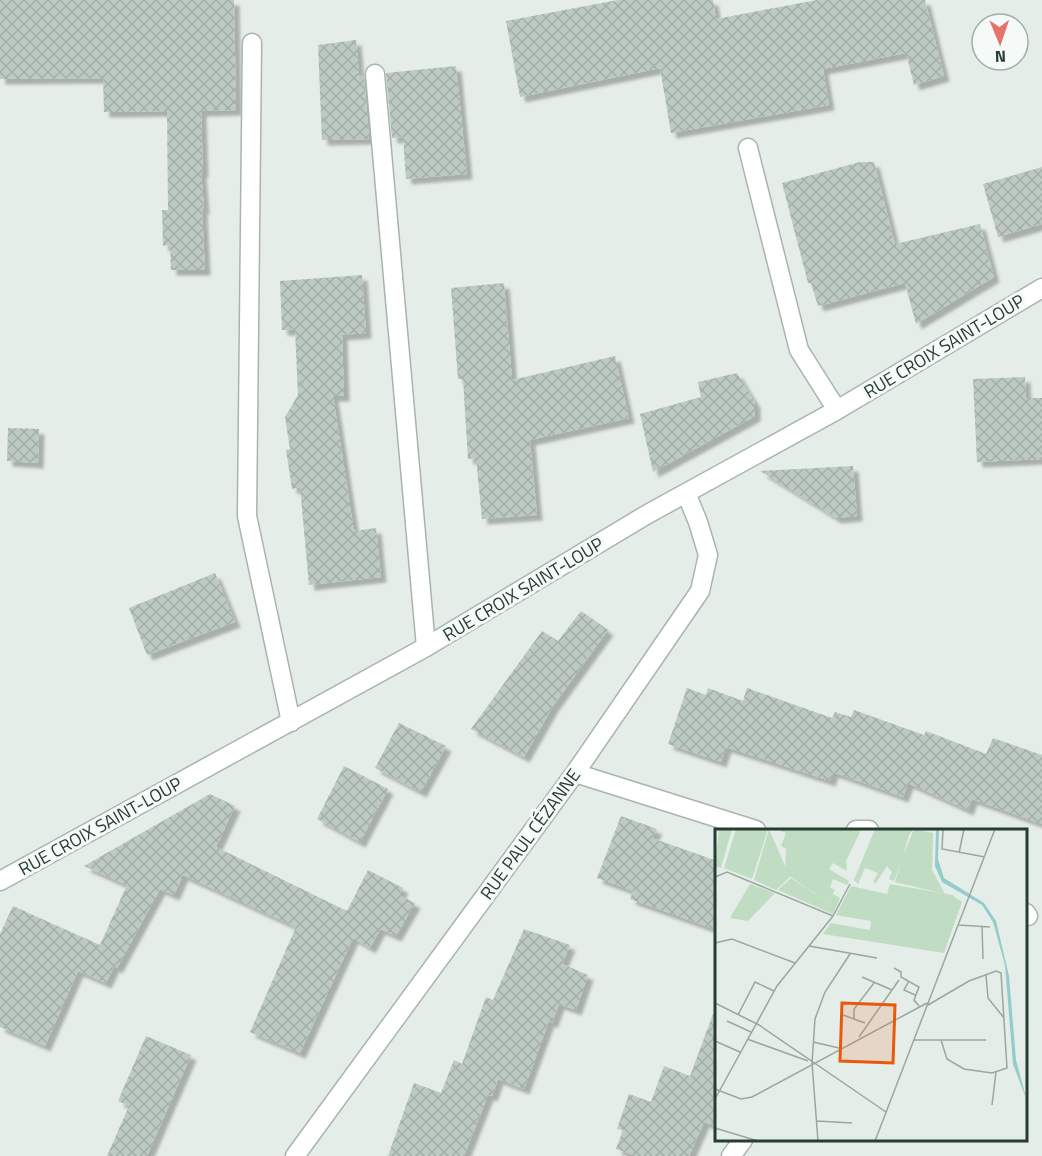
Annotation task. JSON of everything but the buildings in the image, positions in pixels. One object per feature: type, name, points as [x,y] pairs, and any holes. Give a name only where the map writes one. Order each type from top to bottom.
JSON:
[{"type":"street","points":[[252,44],[247,516],[291,722]]},
{"type":"street","points":[[375,74],[426,647]]},
{"type":"street","points":[[748,148],[799,350],[837,410]]},
{"type":"street","name":"RUE CROIX SAINT-LOUP","points":[[0,881],[426,647],[646,515],[837,410],[1042,288]]},
{"type":"street","name":"RUE PAUL CÉZANNE","points":[[295,1156],[575,773],[700,591],[708,555],[686,494]]},
{"type":"street","points":[[575,773],[750,829]]},
{"type":"street","points":[[731,1156],[742,1141]]}]
